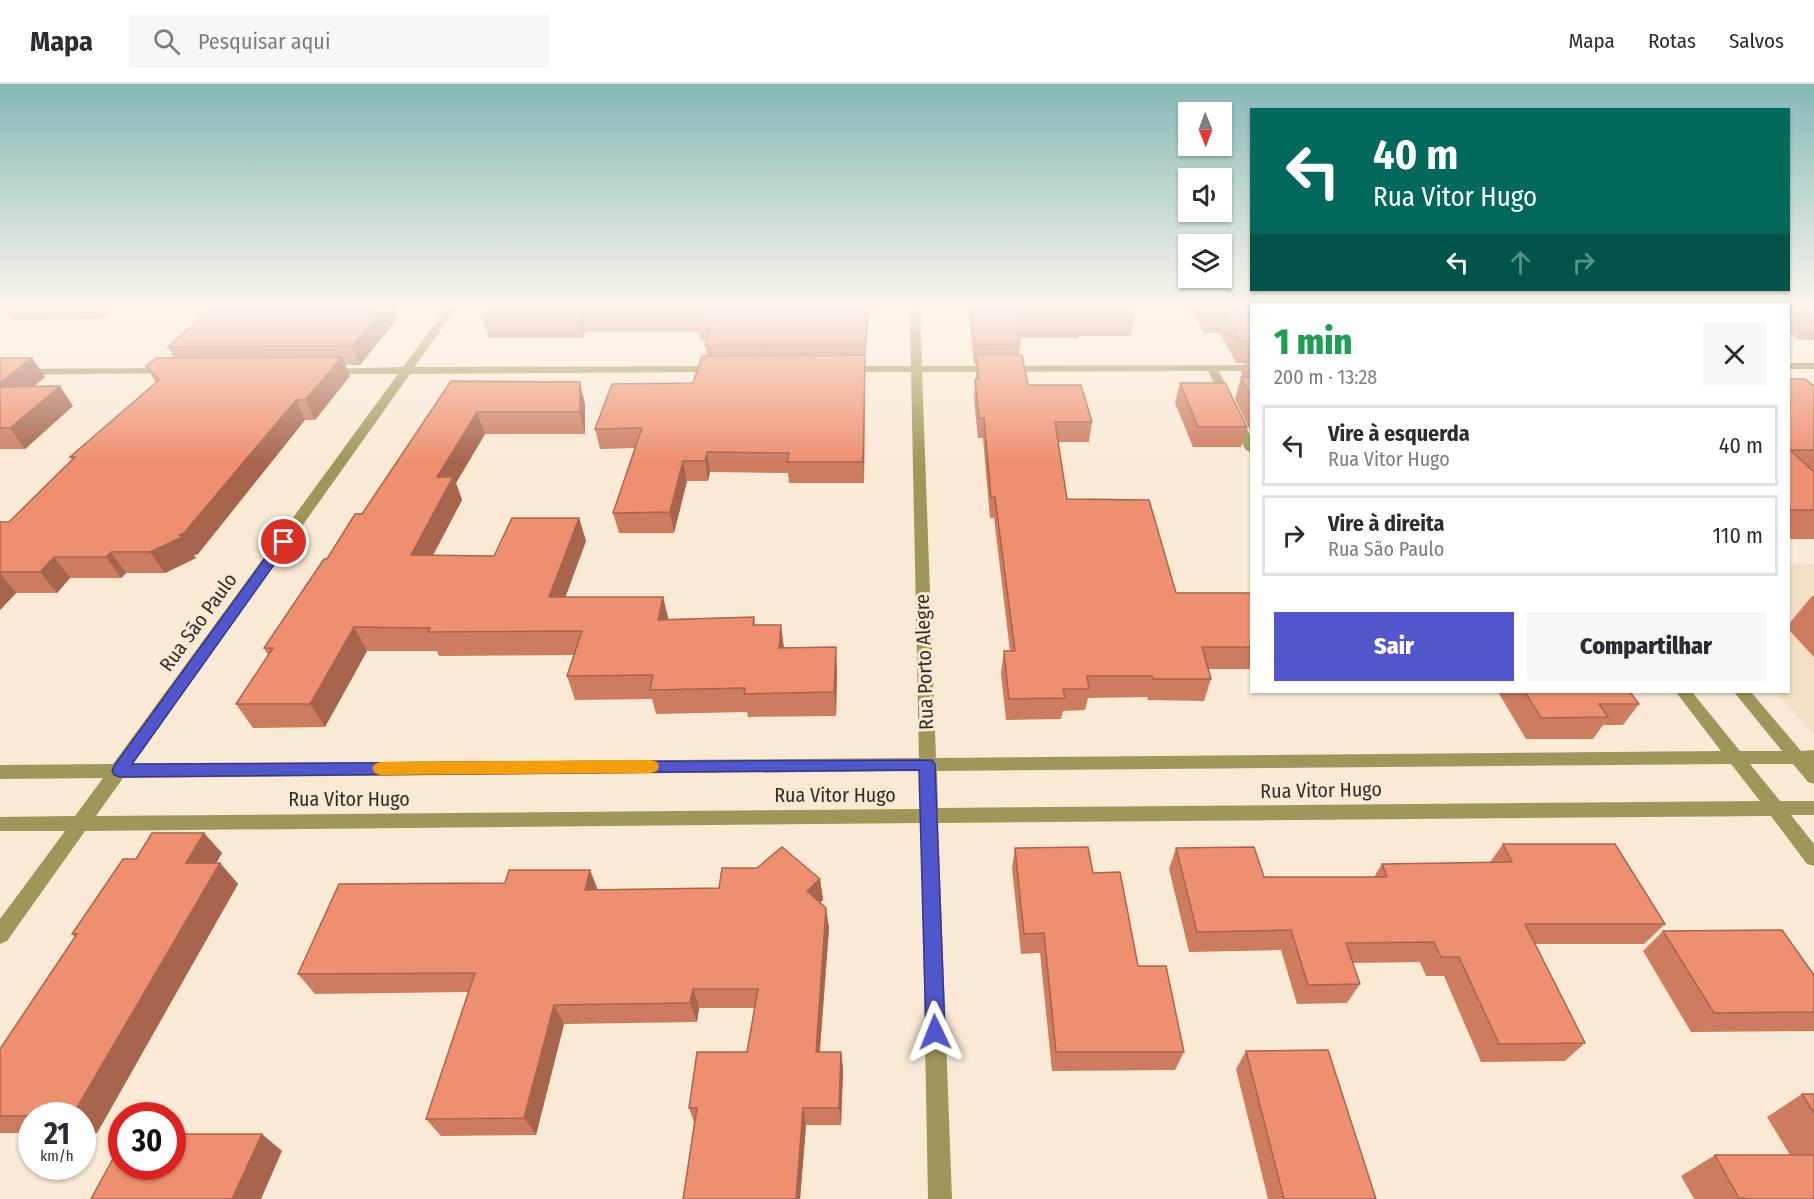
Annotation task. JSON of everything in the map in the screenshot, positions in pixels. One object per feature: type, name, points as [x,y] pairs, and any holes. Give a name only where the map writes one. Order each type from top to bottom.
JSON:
[{"type":"street","name":"Rua São Paulo","points":[[0,935],[416,358]]},
{"type":"street","name":"Rua Porto Alegre","points":[[916,358],[940,1199]]},
{"type":"street","points":[[1790,366],[1814,366]]},
{"type":"street","points":[[1212,368],[1250,447]]},
{"type":"street","points":[[833,369],[1250,368]]},
{"type":"street","points":[[311,371],[727,369]]},
{"type":"street","points":[[0,372],[179,371]]},
{"type":"street","points":[[1684,693],[1814,858]]},
{"type":"street","points":[[1743,693],[1806,757],[1814,777]]},
{"type":"street","name":"Rua Vitor Hugo","points":[[0,772],[1806,757]]},
{"type":"street","name":"Rua Vitor Hugo","points":[[0,824],[1814,808]]},
{"type":"shaded area","points":[[1814,564],[1814,734],[1777,693],[1790,693],[1790,565]]},
{"type":"building","points":[[0,358],[32,358],[0,383]]},
{"type":"building","points":[[156,358],[341,358],[305,400],[296,400],[184,533],[179,535],[182,537],[150,552],[111,552],[106,557],[54,557],[40,572],[0,572],[0,522],[9,522],[75,457],[70,457],[159,380],[146,366]]},
{"type":"building","points":[[701,358],[865,358],[863,462],[787,462],[789,453],[707,452],[705,461],[683,461],[670,512],[613,513],[642,428],[595,429],[612,384],[693,383]]},
{"type":"building","points":[[976,358],[1023,358],[1028,385],[1081,385],[1092,422],[1055,422],[1067,499],[1149,500],[1176,593],[1250,593],[1250,647],[1202,647],[1211,679],[1087,676],[1089,689],[1063,689],[1065,698],[1009,699],[1004,651],[1015,651],[995,497],[991,497],[984,418],[979,418],[975,379],[979,379]]},
{"type":"building","points":[[1241,377],[1250,377],[1250,395]]},
{"type":"building","points":[[1790,379],[1805,379],[1814,386],[1814,450],[1790,450]]},
{"type":"building","points":[[451,381],[580,382],[580,412],[477,412],[437,477],[453,477],[411,555],[494,556],[512,518],[579,518],[549,597],[663,597],[658,620],[754,617],[753,625],[781,625],[779,648],[836,647],[834,692],[744,694],[745,688],[650,690],[653,675],[567,676],[582,631],[428,632],[430,628],[354,627],[310,704],[236,704],[273,648],[264,648],[324,559],[327,559],[355,514],[362,514]]},
{"type":"building","points":[[1180,383],[1225,383],[1247,427],[1198,427]]},
{"type":"building","points":[[60,386],[10,428],[0,428],[0,387]]},
{"type":"building","points":[[1790,450],[1814,472],[1814,510],[1790,510]]},
{"type":"building","points":[[1526,693],[1631,693],[1639,704],[1599,704],[1608,717],[1541,718]]},
{"type":"building","points":[[152,833],[204,833],[186,863],[220,863],[80,1102],[18,1102],[18,1116],[0,1116],[0,1049],[77,934],[72,934],[123,859],[136,859]]},
{"type":"building","points":[[1503,844],[1615,844],[1665,924],[1525,924],[1585,1043],[1499,1044],[1459,957],[1441,957],[1434,942],[1346,943],[1360,984],[1308,985],[1291,930],[1197,932],[1176,848],[1254,847],[1264,877],[1387,877],[1382,864],[1512,862]]},
{"type":"building","points":[[782,847],[820,879],[807,891],[826,908],[816,1052],[841,1052],[839,1108],[803,1108],[796,1199],[683,1199],[697,1108],[689,1108],[697,1052],[747,1052],[758,989],[693,989],[690,1003],[554,1005],[524,1118],[426,1119],[475,973],[298,974],[339,884],[505,883],[509,870],[590,870],[585,890],[719,888],[722,868],[757,868]]},
{"type":"building","points":[[1088,847],[1093,873],[1120,872],[1138,966],[1166,966],[1184,1052],[1056,1052],[1044,933],[1024,934],[1015,848]]},
{"type":"building","points":[[1782,930],[1814,975],[1814,1012],[1714,1013],[1663,931]]},
{"type":"building","points":[[1328,1050],[1376,1199],[1284,1199],[1246,1051]]},
{"type":"building","points":[[1802,1094],[1814,1094],[1814,1113]]},
{"type":"building","points":[[186,1134],[262,1134],[232,1199],[91,1199],[108,1168],[108,1180],[186,1180]]},
{"type":"building","points":[[1715,1155],[1814,1155],[1814,1199],[1739,1198]]},
{"type":"slow traffic","points":[[380,768],[651,766]]},
{"type":"route","points":[[284,542],[120,771],[927,764],[935,1032]]}]
